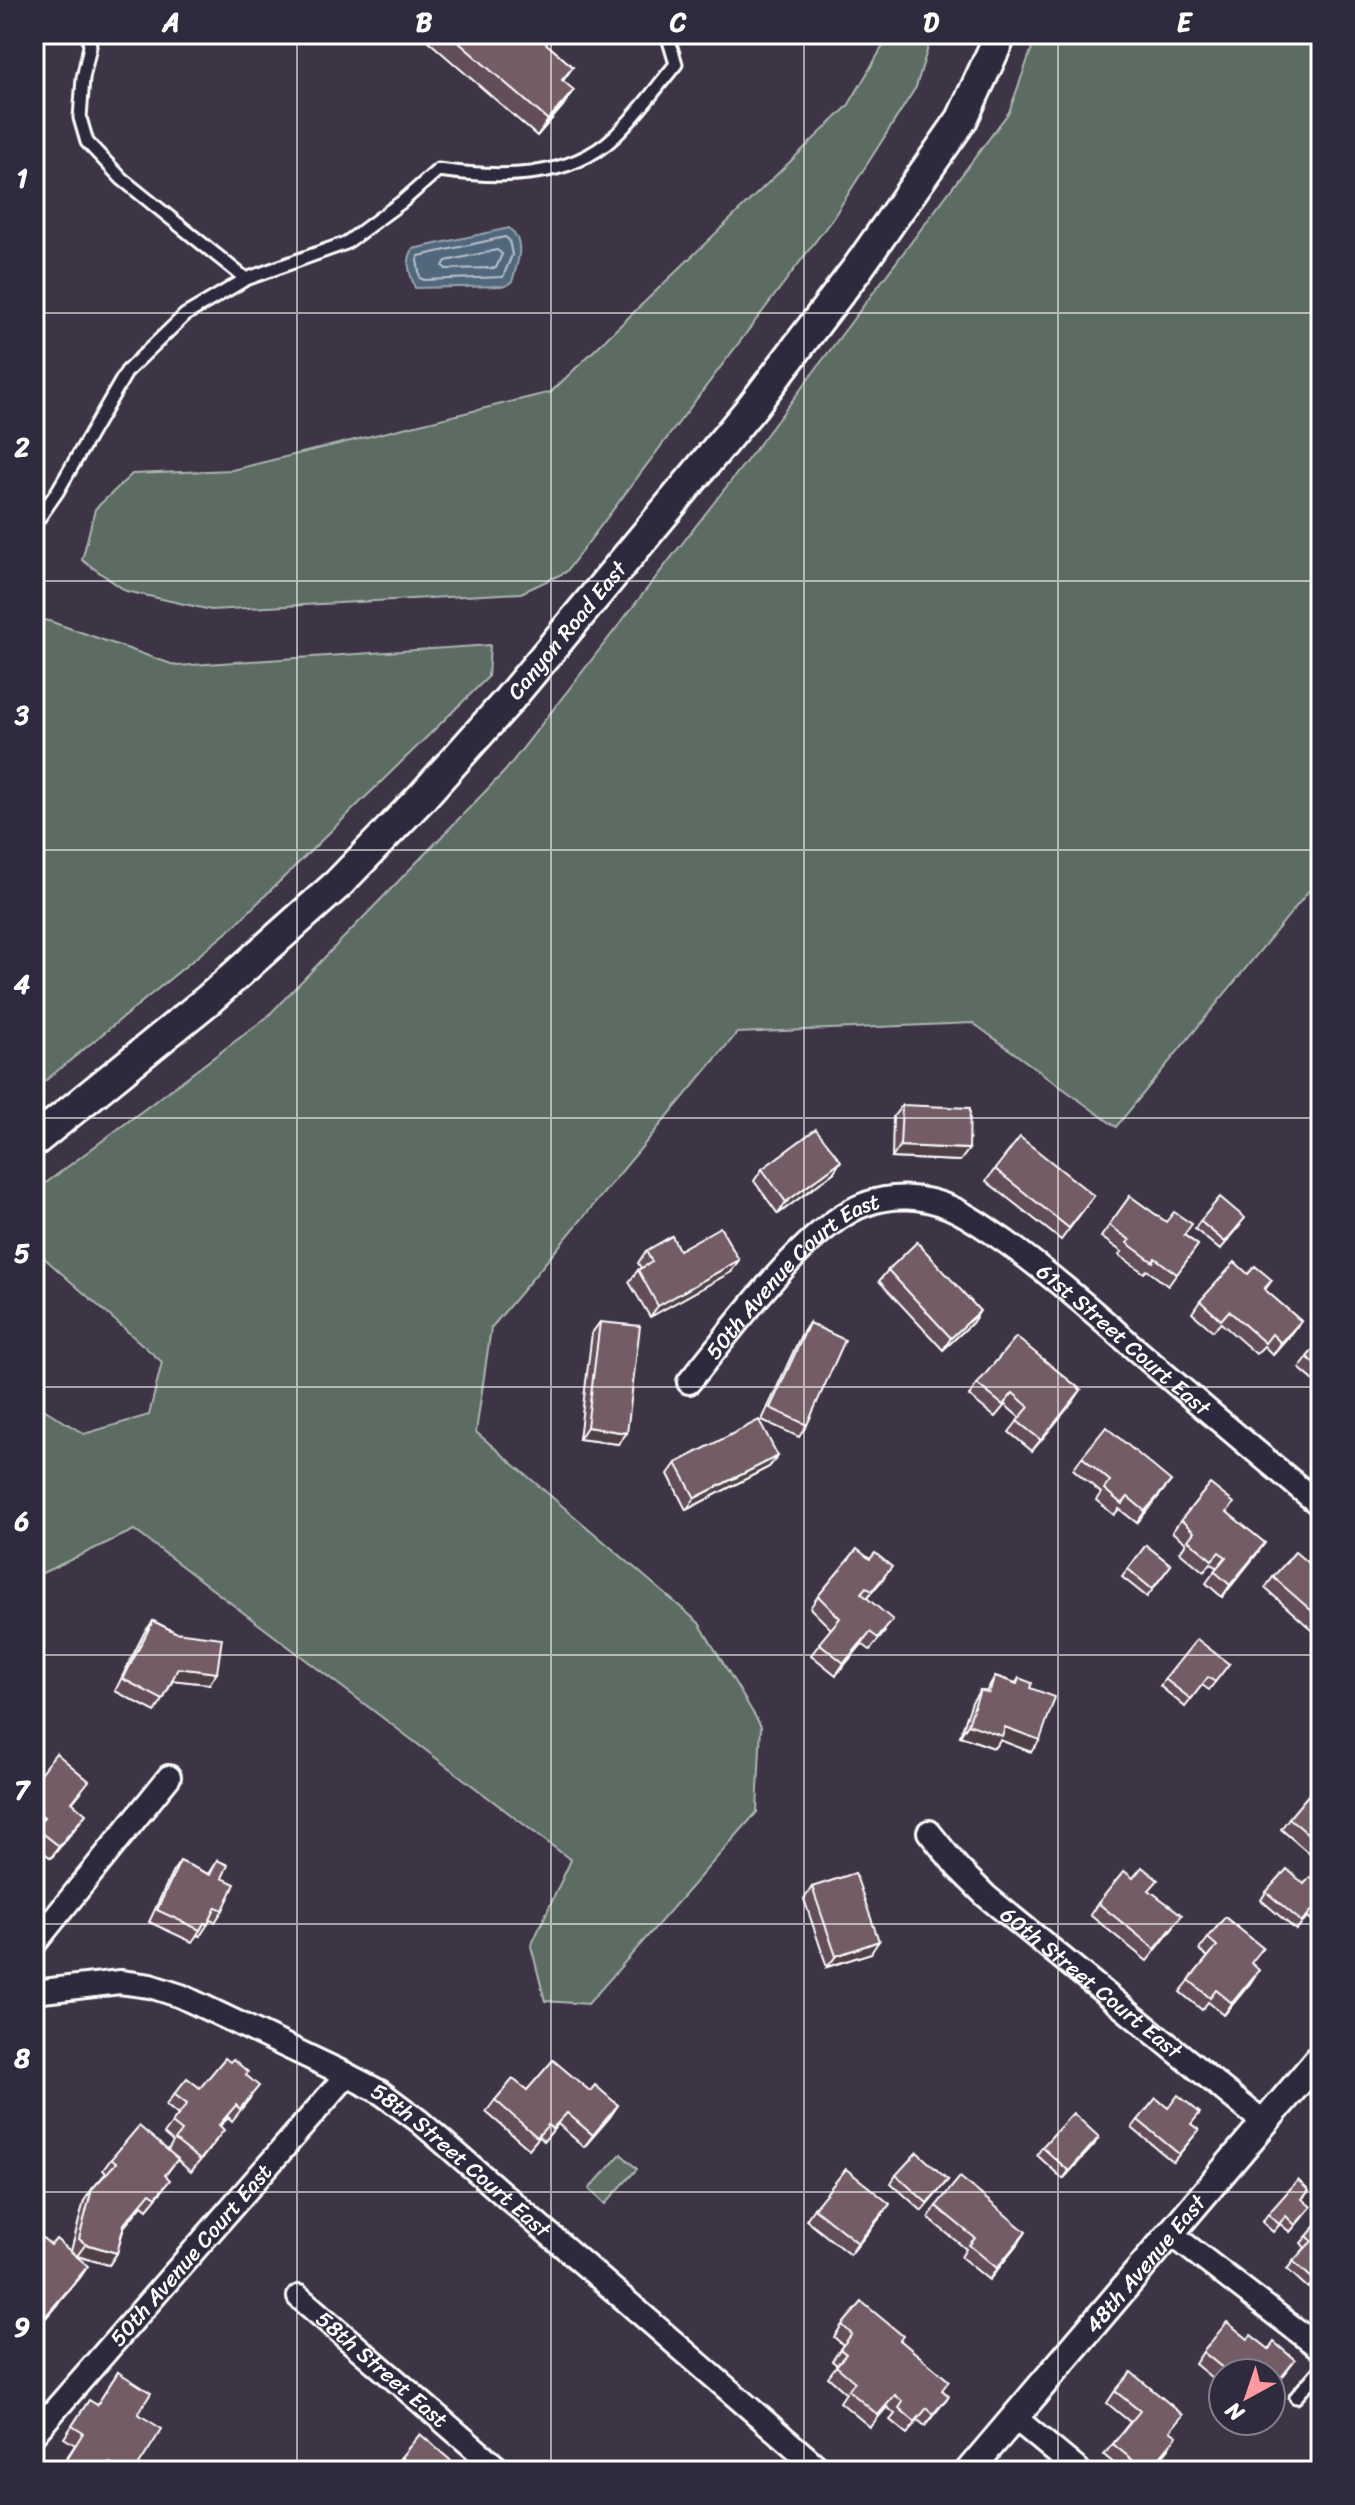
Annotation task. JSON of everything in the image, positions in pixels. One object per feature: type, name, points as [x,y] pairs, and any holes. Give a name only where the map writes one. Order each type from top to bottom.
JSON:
[{"type":"main road","name":"Canyon Road East","points":[[34,1141],[208,1000],[338,884],[506,703],[752,407],[857,269],[962,119],[1001,34]]},
{"type":"street","name":"50th Avenue Court East","points":[[689,1382],[777,1276],[819,1233],[845,1214],[866,1204],[910,1198]]},
{"type":"street","name":"61st Street Court East","points":[[910,1198],[951,1208],[1031,1261],[1075,1295],[1321,1506]]},
{"type":"street","points":[[34,1944],[169,1777]]},
{"type":"street","name":"60th Street Court East","points":[[929,1832],[986,1896],[1263,2122]]},
{"type":"street","name":"58th Street Court East","points":[[34,1992],[120,1982],[150,1986],[213,2010],[380,2092],[419,2121],[822,2471]]},
{"type":"street","name":"48th Avenue East","points":[[969,2471],[1321,2056]]},
{"type":"street","name":"50th Avenue Court East","points":[[34,2434],[347,2075]]},
{"type":"street","points":[[1170,2233],[1321,2349]]},
{"type":"street","name":"58th Street East","points":[[299,2297],[501,2471]]},
{"type":"street","points":[[1014,2417],[1079,2471]]},
{"type":"lane","points":[[88,34],[90,46],[83,78],[80,118],[87,142],[122,179],[246,279]]},
{"type":"lane","points":[[34,525],[57,492],[127,371],[185,315],[246,279],[346,243],[403,201],[438,170],[487,176],[540,172],[582,160],[615,137],[676,64],[667,34]]},
{"type":"lane","points":[[1296,2397],[1321,2368]]},
{"type":"green space","points":[[890,34],[932,34],[916,87],[833,218],[566,572],[521,593],[211,610],[126,591],[82,560],[95,509],[132,474],[232,470],[551,392],[848,106]]},
{"type":"green space","points":[[1037,34],[1321,34],[1321,876],[1116,1127],[973,1023],[737,1033],[491,1328],[476,1432],[699,1623],[761,1726],[757,1812],[588,2004],[545,2001],[531,1946],[571,1860],[134,1530],[34,1577],[34,1403],[84,1434],[149,1415],[162,1362],[34,1249],[34,1192],[266,1018],[505,771],[755,450],[1009,112]]},
{"type":"green space","points":[[34,618],[177,666],[490,645],[488,677],[231,929],[34,1090]]},
{"type":"green space","points":[[621,2154],[637,2169],[605,2204],[589,2189]]},
{"type":"water","points":[[509,228],[519,246],[512,282],[505,286],[415,288],[409,264],[413,249]]},
{"type":"building","points":[[449,34],[535,34],[573,67],[562,80],[574,90],[548,120]]},
{"type":"building","points":[[902,1105],[970,1108],[969,1149],[900,1146]]},
{"type":"building","points":[[816,1129],[841,1161],[786,1202],[762,1169]]},
{"type":"building","points":[[1020,1137],[1094,1196],[1069,1228],[995,1169]]},
{"type":"building","points":[[1130,1196],[1166,1222],[1174,1212],[1192,1224],[1184,1235],[1198,1245],[1177,1274],[1155,1258],[1153,1262],[1109,1225]]},
{"type":"building","points":[[1220,1197],[1245,1218],[1225,1242],[1200,1221]]},
{"type":"building","points":[[720,1227],[739,1260],[658,1306],[638,1270],[652,1262],[646,1251],[672,1236],[679,1250]]},
{"type":"building","points":[[917,1242],[980,1311],[951,1338],[888,1270]]},
{"type":"building","points":[[1235,1262],[1248,1274],[1255,1266],[1272,1280],[1264,1289],[1301,1321],[1281,1343],[1272,1334],[1265,1343],[1229,1311],[1221,1320],[1200,1301]]},
{"type":"building","points":[[600,1322],[640,1326],[627,1433],[587,1427]]},
{"type":"building","points":[[809,1323],[845,1340],[807,1425],[770,1408]]},
{"type":"building","points":[[1016,1337],[1081,1390],[1041,1440],[1017,1421],[1029,1407],[1013,1393],[1003,1405],[977,1384]]},
{"type":"building","points":[[1321,1340],[1321,1369],[1307,1357]]},
{"type":"building","points":[[759,1420],[778,1456],[695,1498],[676,1463]]},
{"type":"building","points":[[1106,1427],[1171,1481],[1145,1511],[1128,1497],[1122,1504],[1104,1489],[1110,1481],[1082,1457]]},
{"type":"building","points":[[1210,1484],[1234,1503],[1227,1512],[1265,1543],[1230,1585],[1214,1571],[1226,1557],[1219,1552],[1212,1560],[1188,1540],[1194,1532],[1181,1520]]},
{"type":"building","points":[[1146,1545],[1171,1565],[1152,1589],[1128,1569]]},
{"type":"building","points":[[857,1549],[870,1559],[875,1553],[892,1567],[872,1591],[866,1587],[861,1593],[893,1620],[878,1638],[870,1632],[844,1663],[819,1643],[840,1618],[818,1596]]},
{"type":"building","points":[[1295,1552],[1321,1574],[1321,1619],[1273,1577]]},
{"type":"building","points":[[153,1621],[175,1632],[222,1638],[217,1673],[178,1668],[163,1700],[123,1679]]},
{"type":"building","points":[[1197,1639],[1229,1664],[1215,1682],[1208,1677],[1191,1699],[1165,1679]]},
{"type":"building","points":[[995,1676],[1017,1684],[1019,1678],[1032,1683],[1030,1688],[1055,1697],[1040,1740],[1005,1727],[1002,1736],[968,1724],[980,1690],[989,1693]]},
{"type":"building","points":[[56,1753],[89,1781],[72,1802],[86,1814],[59,1846],[36,1828],[44,1817],[34,1809],[34,1781]]},
{"type":"building","points":[[1314,1788],[1321,1794],[1321,1845],[1289,1818]]},
{"type":"building","points":[[217,1860],[228,1865],[222,1878],[235,1884],[223,1910],[216,1907],[208,1924],[204,1923],[200,1930],[157,1910],[180,1861],[210,1875]]},
{"type":"building","points":[[1142,1867],[1158,1880],[1149,1890],[1182,1915],[1155,1949],[1098,1903],[1124,1871],[1133,1878]]},
{"type":"building","points":[[1287,1869],[1304,1884],[1310,1877],[1321,1887],[1321,1915],[1313,1909],[1302,1922],[1266,1892]]},
{"type":"building","points":[[855,1873],[879,1941],[836,1956],[812,1887]]},
{"type":"building","points":[[1225,1917],[1263,1948],[1251,1963],[1259,1970],[1232,2003],[1216,1990],[1210,1998],[1189,1980],[1217,1946],[1208,1938]]},
{"type":"building","points":[[225,2058],[230,2062],[233,2059],[259,2086],[240,2109],[236,2105],[219,2125],[224,2130],[200,2160],[175,2140],[182,2131],[172,2123],[187,2104],[174,2094],[187,2078],[200,2088]]},
{"type":"building","points":[[553,2060],[590,2091],[595,2085],[618,2105],[593,2135],[567,2113],[552,2129],[548,2125],[537,2137],[495,2100],[513,2079],[527,2090]]},
{"type":"building","points":[[1178,2095],[1200,2113],[1191,2124],[1199,2130],[1179,2154],[1138,2120],[1156,2098],[1168,2108]]},
{"type":"building","points":[[1073,2113],[1099,2137],[1069,2171],[1042,2147]]},
{"type":"building","points":[[139,2126],[178,2159],[165,2175],[170,2180],[156,2197],[150,2193],[124,2224],[117,2253],[86,2244],[79,2239],[92,2189],[116,2163],[111,2159]]},
{"type":"building","points":[[917,2152],[948,2180],[927,2203],[896,2175]]},
{"type":"building","points":[[846,2169],[890,2204],[858,2243],[814,2208]]},
{"type":"building","points":[[960,2177],[1026,2232],[997,2268],[969,2245],[975,2238],[936,2206]]},
{"type":"building","points":[[1298,2180],[1309,2191],[1302,2199],[1311,2207],[1295,2225],[1286,2216],[1279,2224],[1268,2214]]},
{"type":"building","points":[[1318,2223],[1321,2226],[1321,2277],[1319,2275],[1314,2280],[1293,2261],[1312,2241],[1307,2236]]},
{"type":"building","points":[[38,2234],[51,2245],[56,2239],[88,2266],[34,2330],[34,2239]]},
{"type":"building","points":[[862,2302],[903,2336],[900,2340],[949,2381],[942,2390],[949,2396],[933,2414],[927,2408],[915,2422],[899,2408],[903,2402],[895,2395],[878,2415],[848,2390],[855,2382],[836,2366],[846,2354],[840,2349],[852,2334],[842,2325]]},
{"type":"building","points":[[1227,2322],[1248,2339],[1251,2335],[1269,2349],[1274,2342],[1295,2360],[1287,2370],[1287,2357],[1209,2357],[1203,2352]]},
{"type":"building","points":[[118,2372],[151,2393],[138,2414],[162,2429],[135,2471],[123,2471],[110,2463],[105,2471],[73,2471],[63,2465],[83,2433],[72,2426],[89,2400],[97,2405]]},
{"type":"building","points":[[1131,2372],[1183,2415],[1170,2431],[1177,2436],[1148,2471],[1113,2444],[1140,2411],[1115,2391]]},
{"type":"building","points":[[420,2434],[463,2471],[417,2471],[401,2457]]}]
